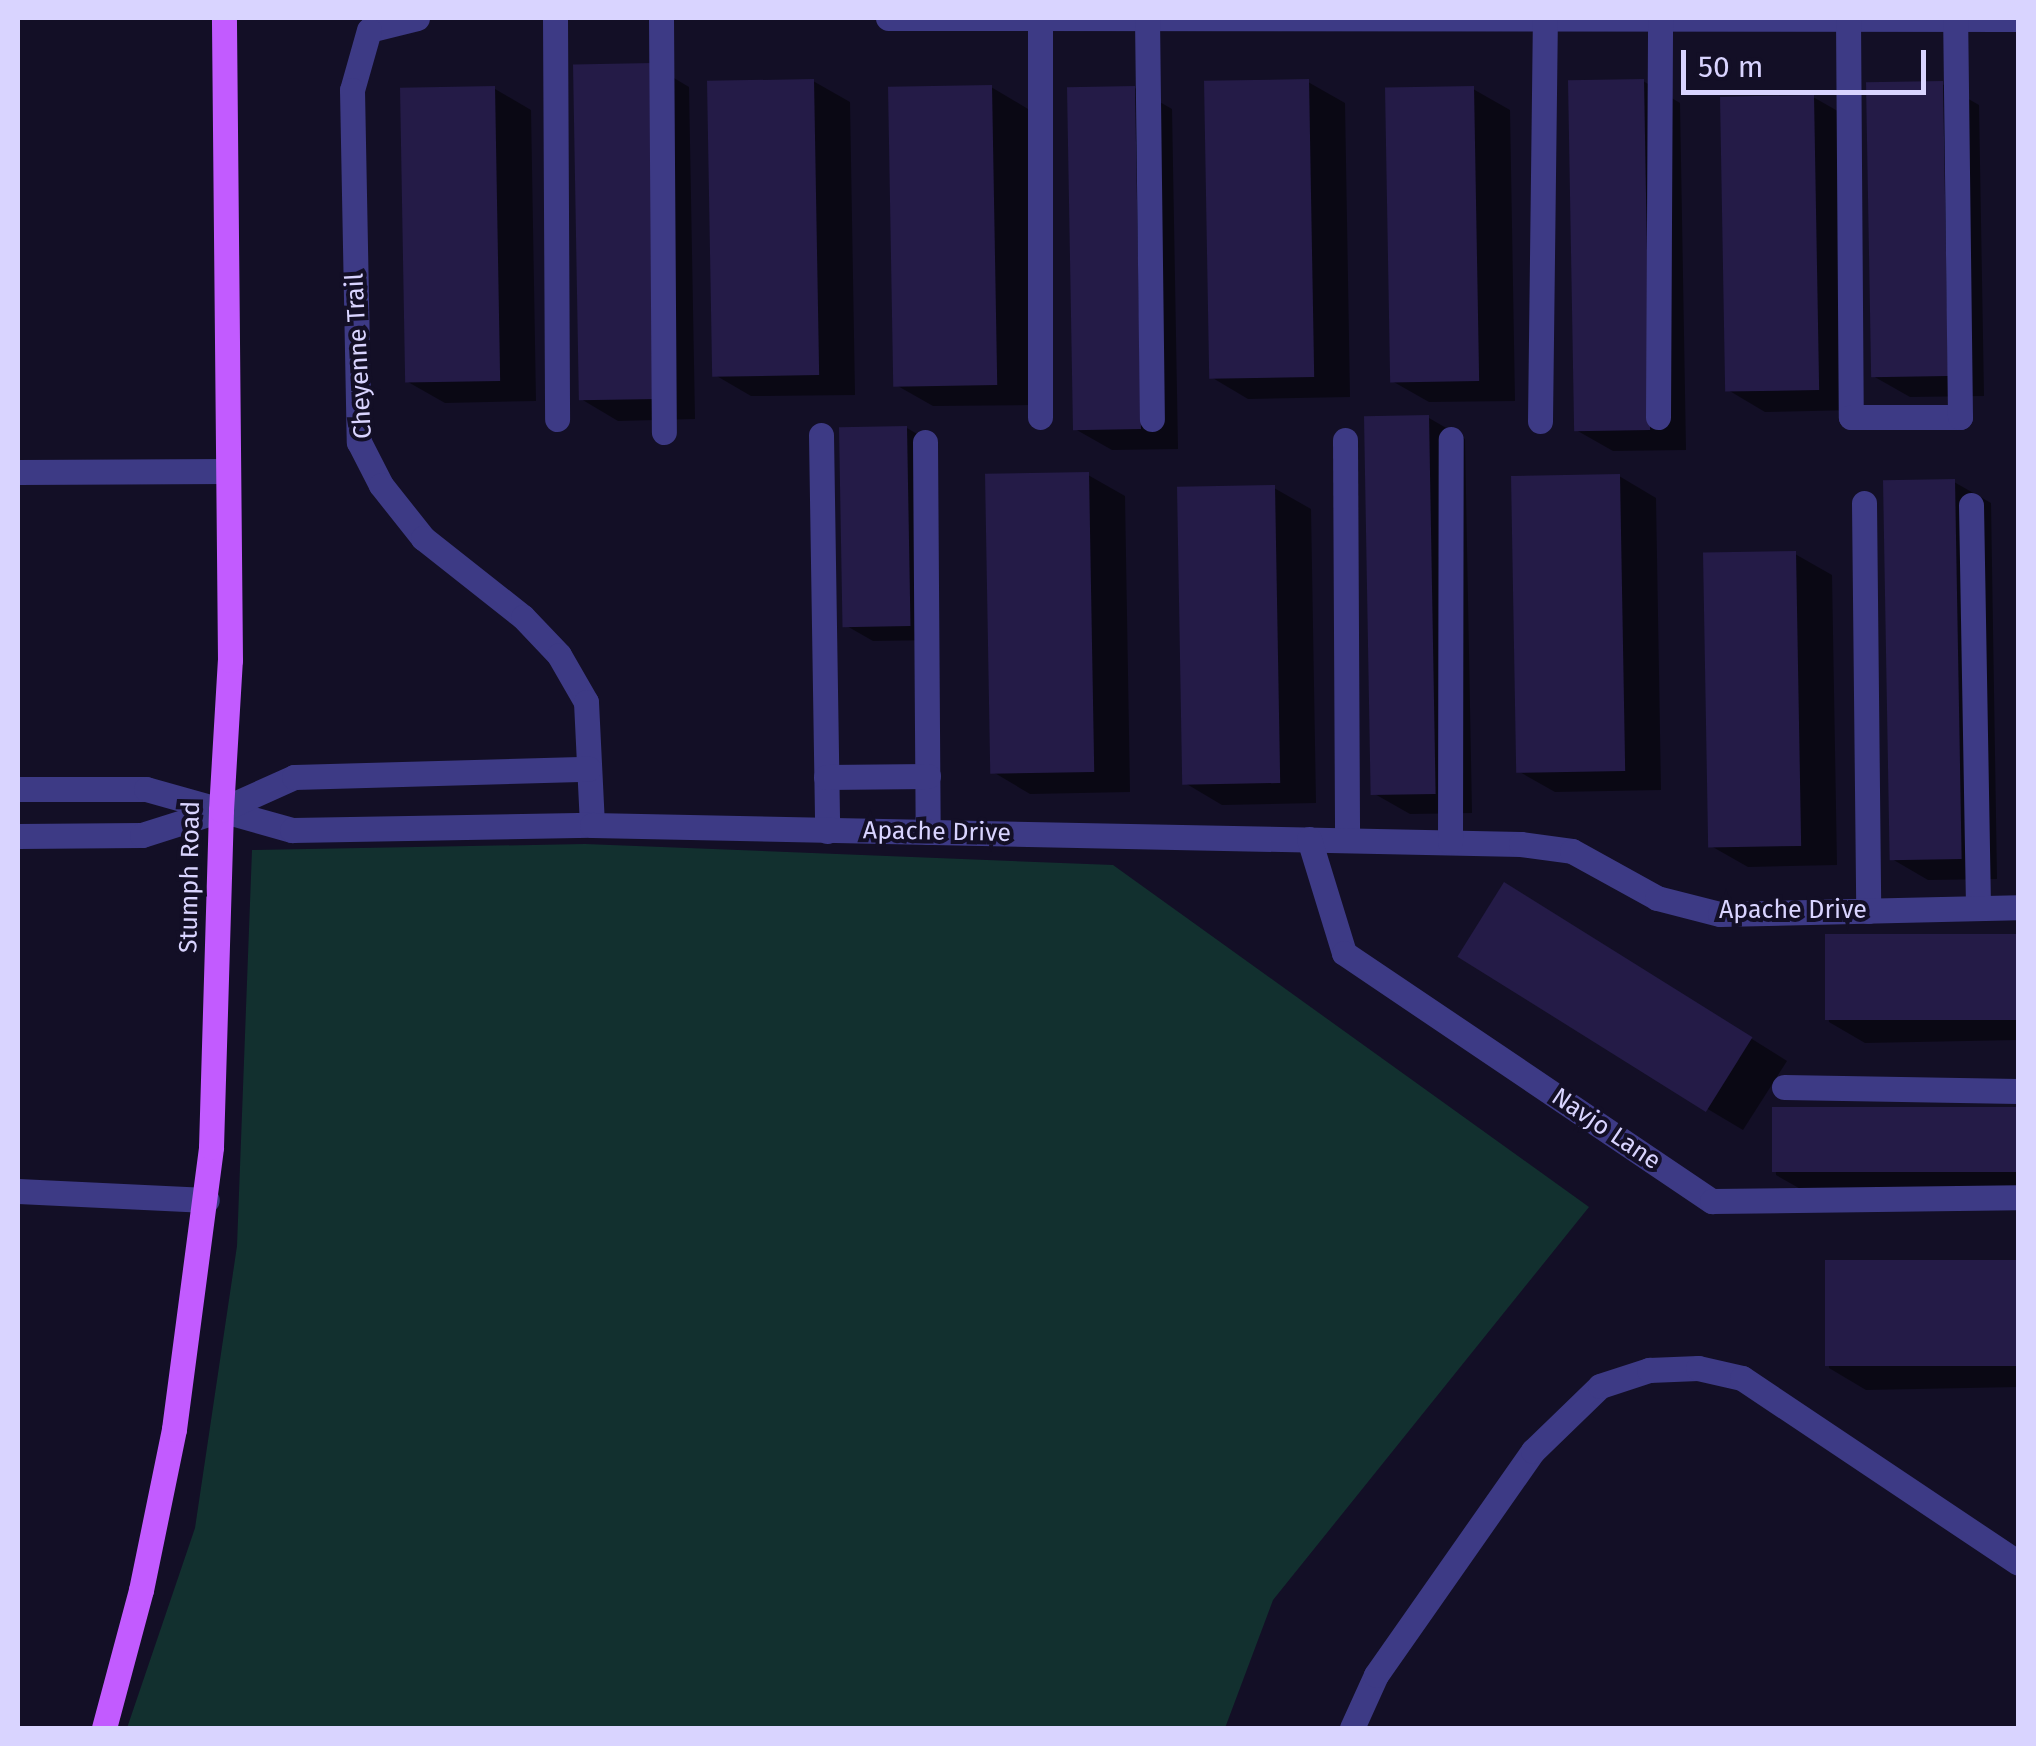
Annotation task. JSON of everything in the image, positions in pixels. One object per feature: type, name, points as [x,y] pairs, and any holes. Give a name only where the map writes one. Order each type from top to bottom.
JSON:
[{"type":"main road","name":"Stumph Road","points":[[104,1728],[140,1590],[174,1429],[207,1200],[230,660],[224,18]]},
{"type":"street","name":"Cheyenne Trail","points":[[417,18],[369,30],[352,90],[359,442],[381,484],[423,538],[523,617],[559,655],[586,702],[592,825]]},
{"type":"street","points":[[554,18],[558,419]]},
{"type":"street","points":[[661,18],[664,432]]},
{"type":"street","points":[[888,18],[2018,19]]},
{"type":"street","points":[[1040,18],[1040,417]]},
{"type":"street","points":[[1147,18],[1152,419]]},
{"type":"street","points":[[1540,421],[1544,18]]},
{"type":"street","points":[[1658,418],[1660,18]]},
{"type":"street","points":[[1848,19],[1852,417],[1960,417],[1955,19]]},
{"type":"street","points":[[821,436],[827,831]]},
{"type":"street","points":[[1450,842],[1451,438]]},
{"type":"street","points":[[1345,440],[1347,840]]},
{"type":"street","points":[[925,442],[928,832]]},
{"type":"street","points":[[18,472],[228,472]]},
{"type":"street","points":[[1864,503],[1868,910]]},
{"type":"street","points":[[1971,506],[1978,908]]},
{"type":"street","points":[[18,836],[142,835],[221,810],[294,777],[590,770]]},
{"type":"street","points":[[826,777],[928,776]]},
{"type":"street","name":"Apache Drive","points":[[18,790],[146,789],[292,830],[592,825],[1521,844],[1572,851],[1658,898],[1720,914],[2018,906]]},
{"type":"street","name":"Navjo Lane","points":[[1309,839],[1344,953],[1712,1201],[2018,1197]]},
{"type":"street","points":[[1784,1088],[2018,1091]]},
{"type":"street","points":[[18,1191],[207,1200]]},
{"type":"street","points":[[1352,1728],[1376,1676],[1533,1451],[1600,1386],[1649,1370],[1698,1368],[1742,1378],[2018,1563]]},
{"type":"green space","points":[[585,844],[1113,865],[1589,1207],[1273,1600],[1225,1728],[127,1728],[195,1528],[237,1246],[252,850]]},
{"type":"building","points":[[653,63],[659,399],[579,400],[573,64]]},
{"type":"building","points":[[814,79],[819,375],[712,377],[707,81]]},
{"type":"building","points":[[1309,79],[1314,377],[1209,379],[1204,81]]},
{"type":"building","points":[[1644,79],[1650,430],[1574,431],[1568,80]]},
{"type":"building","points":[[1943,81],[1948,376],[1871,377],[1866,82]]},
{"type":"building","points":[[992,85],[997,385],[893,387],[888,87]]},
{"type":"building","points":[[495,86],[500,381],[405,383],[400,88]]},
{"type":"building","points":[[1135,86],[1141,429],[1073,430],[1067,87]]},
{"type":"building","points":[[1474,86],[1479,381],[1390,383],[1385,88]]},
{"type":"building","points":[[1814,95],[1819,390],[1725,392],[1720,97]]},
{"type":"building","points":[[1429,415],[1436,794],[1371,795],[1364,416]]},
{"type":"building","points":[[907,426],[910,626],[843,627],[839,427]]},
{"type":"building","points":[[1089,472],[1094,772],[990,774],[985,474]]},
{"type":"building","points":[[1620,474],[1625,771],[1516,773],[1511,476]]},
{"type":"building","points":[[1955,479],[1962,859],[1890,860],[1883,480]]},
{"type":"building","points":[[1275,485],[1280,783],[1182,785],[1177,487]]},
{"type":"building","points":[[1796,551],[1801,846],[1708,848],[1703,553]]},
{"type":"building","points":[[1504,882],[1752,1037],[1706,1112],[1457,957]]},
{"type":"building","points":[[1825,934],[2018,934],[2018,1020],[1825,1020]]},
{"type":"building","points":[[1772,1107],[2018,1107],[2018,1172],[1772,1172]]},
{"type":"building","points":[[1825,1260],[2018,1260],[2018,1366],[1825,1366]]}]
